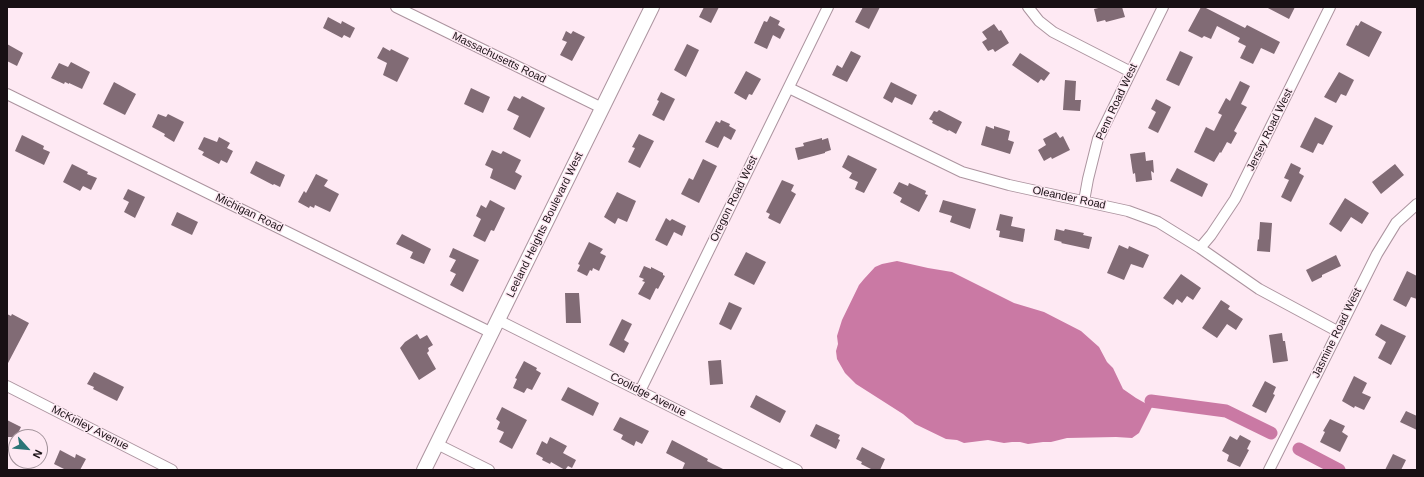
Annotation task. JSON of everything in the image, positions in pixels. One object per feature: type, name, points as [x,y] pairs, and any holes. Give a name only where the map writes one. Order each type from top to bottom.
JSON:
[{"type":"main road","name":"Leeland Heights Boulevard West","points":[[424,470],[652,7]]},
{"type":"street","name":"Massachusetts Road","points":[[396,7],[602,108]]},
{"type":"street","name":"Oregon Road West","points":[[640,390],[828,7]]},
{"type":"street","points":[[1028,7],[1052,32],[1131,72]]},
{"type":"street","name":"Penn Road West","points":[[1084,201],[1098,139],[1163,7]]},
{"type":"street","name":"Jersey Road West","points":[[1200,248],[1211,235],[1235,199],[1330,7]]},
{"type":"street","name":"Oleander Road","points":[[788,88],[962,172],[1009,185],[1128,211],[1145,217],[1172,230],[1259,289],[1337,331]]},
{"type":"street","name":"Michigan Road","points":[[7,94],[492,333]]},
{"type":"street","name":"Jasmine Road West","points":[[1269,470],[1337,331],[1386,237],[1396,223],[1417,204]]},
{"type":"street","name":"Coolidge Avenue","points":[[498,320],[797,470]]},
{"type":"street","name":"McKinley Avenue","points":[[7,386],[172,470]]},
{"type":"street","points":[[437,444],[489,470]]},
{"type":"shaded area","points":[[897,261],[952,272],[1014,303],[1044,312],[1081,331],[1099,347],[1107,362],[1113,368],[1123,389],[1152,407],[1139,433],[1132,438],[1067,438],[1051,442],[1028,444],[1020,442],[1004,443],[988,440],[964,443],[957,440],[946,439],[915,424],[903,414],[856,384],[845,373],[837,359],[837,336],[842,320],[859,285],[875,267]]},
{"type":"building","points":[[704,7],[719,7],[711,23],[699,17]]},
{"type":"building","points":[[863,7],[880,7],[869,29],[855,22]]},
{"type":"building","points":[[1103,7],[1122,7],[1125,17],[1106,22],[1105,20],[1097,22],[1094,9]]},
{"type":"building","points":[[1201,7],[1204,7],[1245,28],[1247,25],[1280,42],[1274,54],[1261,48],[1253,64],[1240,58],[1246,46],[1238,42],[1240,38],[1217,26],[1211,39],[1204,36],[1202,38],[1188,31]]},
{"type":"building","points":[[1266,7],[1295,7],[1289,19]]},
{"type":"building","points":[[770,16],[780,21],[778,25],[785,29],[780,39],[773,35],[767,49],[754,43],[764,21],[767,22]]},
{"type":"building","points":[[328,17],[341,24],[342,21],[355,28],[350,38],[344,35],[342,38],[323,28]]},
{"type":"building","points":[[1361,21],[1382,32],[1369,57],[1346,45],[1356,25],[1358,26]]},
{"type":"building","points":[[994,24],[999,31],[1001,30],[1009,43],[995,52],[993,49],[988,51],[982,42],[987,39],[982,32]]},
{"type":"building","points":[[566,31],[571,34],[573,31],[585,37],[572,61],[560,55],[567,42],[562,40]]},
{"type":"building","points":[[7,44],[23,53],[17,66],[7,61]]},
{"type":"building","points":[[687,44],[699,50],[686,77],[674,70]]},
{"type":"building","points":[[383,47],[390,51],[391,49],[409,58],[397,82],[383,75],[387,63],[377,58]]},
{"type":"building","points":[[851,51],[861,56],[847,82],[832,75],[837,65],[842,68]]},
{"type":"building","points":[[1180,51],[1193,57],[1179,86],[1166,80]]},
{"type":"building","points":[[1020,53],[1050,73],[1044,81],[1041,79],[1038,83],[1012,65]]},
{"type":"building","points":[[71,62],[90,72],[82,89],[69,83],[65,82],[64,84],[51,78],[59,63],[68,67]]},
{"type":"building","points":[[746,71],[761,79],[752,95],[749,94],[746,100],[734,93]]},
{"type":"building","points":[[1339,72],[1354,80],[1346,96],[1341,94],[1336,103],[1324,97]]},
{"type":"building","points":[[1065,80],[1076,81],[1075,100],[1081,100],[1080,111],[1063,110]]},
{"type":"building","points":[[1240,81],[1250,86],[1241,104],[1247,107],[1234,131],[1237,133],[1231,144],[1227,142],[1214,162],[1194,152],[1206,127],[1214,131],[1222,115],[1218,113],[1226,98],[1230,101]]},
{"type":"building","points":[[114,82],[136,94],[125,115],[103,104]]},
{"type":"building","points":[[891,82],[917,95],[912,105],[895,97],[892,103],[883,98]]},
{"type":"building","points":[[471,88],[490,97],[483,113],[464,104]]},
{"type":"building","points":[[661,92],[675,99],[664,121],[652,115],[659,101],[657,100]]},
{"type":"building","points":[[514,96],[520,99],[522,96],[545,108],[530,138],[513,129],[519,116],[507,110]]},
{"type":"building","points":[[1156,99],[1171,107],[1158,133],[1148,128],[1156,112],[1151,109]]},
{"type":"building","points":[[939,110],[962,122],[956,134],[932,123],[933,121],[929,119],[934,111],[937,112]]},
{"type":"building","points":[[158,114],[166,117],[168,114],[184,122],[174,142],[164,136],[165,134],[152,127]]},
{"type":"building","points":[[1315,117],[1333,126],[1323,145],[1318,143],[1313,153],[1300,147]]},
{"type":"building","points":[[721,120],[730,124],[729,126],[736,130],[731,140],[724,136],[718,148],[705,142],[716,121],[720,123]]},
{"type":"building","points":[[986,126],[994,129],[994,126],[1010,131],[1008,140],[1014,142],[1010,154],[981,145]]},
{"type":"building","points":[[1056,132],[1060,138],[1063,136],[1070,150],[1052,159],[1051,157],[1044,161],[1038,150],[1046,145],[1043,139]]},
{"type":"building","points":[[639,134],[654,141],[640,168],[628,162],[635,148],[632,147]]},
{"type":"building","points":[[22,135],[44,146],[43,149],[50,152],[44,165],[15,151]]},
{"type":"building","points":[[204,137],[217,142],[219,137],[230,143],[227,148],[233,151],[227,163],[221,160],[219,164],[202,155],[204,152],[198,149]]},
{"type":"building","points":[[822,138],[822,140],[828,138],[831,150],[798,160],[795,148],[804,146],[803,143]]},
{"type":"building","points":[[492,150],[501,154],[503,151],[521,160],[515,172],[522,176],[515,190],[490,178],[493,169],[485,165]]},
{"type":"building","points":[[1145,152],[1146,161],[1153,160],[1154,173],[1151,171],[1152,180],[1136,182],[1135,173],[1133,174],[1130,154]]},
{"type":"building","points":[[848,155],[877,169],[864,193],[855,189],[858,182],[849,178],[852,173],[842,167]]},
{"type":"building","points":[[703,159],[717,166],[699,203],[681,194],[689,178],[693,180]]},
{"type":"building","points":[[256,161],[285,175],[280,187],[250,173]]},
{"type":"building","points":[[1291,163],[1301,168],[1299,173],[1304,176],[1291,202],[1281,197],[1289,180],[1284,178]]},
{"type":"building","points":[[72,164],[88,172],[87,174],[97,178],[91,190],[83,186],[80,191],[63,182]]},
{"type":"building","points":[[1395,164],[1404,175],[1381,194],[1372,182]]},
{"type":"building","points":[[1177,168],[1208,184],[1202,197],[1170,181]]},
{"type":"building","points":[[316,174],[328,180],[324,186],[339,194],[330,212],[315,205],[314,208],[310,206],[309,208],[298,202],[304,191],[306,193]]},
{"type":"building","points":[[782,180],[794,185],[791,191],[796,194],[780,224],[768,218],[770,214],[766,212]]},
{"type":"building","points":[[899,182],[908,186],[909,183],[926,191],[925,194],[928,195],[919,212],[900,202],[902,198],[893,193]]},
{"type":"building","points":[[128,189],[145,197],[135,218],[124,212],[129,202],[123,199]]},
{"type":"building","points":[[617,192],[636,201],[627,222],[618,218],[615,224],[604,217]]},
{"type":"building","points":[[1345,198],[1369,213],[1362,224],[1351,217],[1341,232],[1329,224]]},
{"type":"building","points":[[490,200],[505,208],[494,231],[491,230],[485,242],[473,236],[481,219],[476,216],[481,205],[486,208]]},
{"type":"building","points":[[943,200],[976,209],[970,229],[950,222],[952,216],[939,212]]},
{"type":"building","points":[[177,212],[198,222],[192,235],[171,225]]},
{"type":"building","points":[[1000,214],[1013,217],[1011,226],[1025,229],[1023,242],[999,237],[1000,231],[996,230]]},
{"type":"building","points":[[666,218],[670,221],[672,219],[686,226],[682,236],[674,232],[667,246],[655,240]]},
{"type":"building","points":[[1260,222],[1272,223],[1270,252],[1257,251]]},
{"type":"building","points":[[1056,229],[1064,231],[1065,229],[1084,233],[1083,235],[1092,237],[1089,249],[1054,240]]},
{"type":"building","points":[[402,234],[431,249],[424,264],[410,258],[413,252],[396,244]]},
{"type":"building","points":[[589,242],[603,249],[600,253],[606,256],[599,271],[593,268],[587,276],[577,271],[580,265],[578,264]]},
{"type":"building","points":[[1119,245],[1128,249],[1129,246],[1149,255],[1143,268],[1131,264],[1124,280],[1107,273]]},
{"type":"building","points":[[453,248],[479,260],[463,292],[450,285],[456,274],[450,271],[456,260],[449,257]]},
{"type":"building","points":[[746,252],[766,262],[754,285],[734,275]]},
{"type":"building","points":[[1336,255],[1341,266],[1322,275],[1322,277],[1312,282],[1306,270]]},
{"type":"building","points":[[644,266],[651,269],[651,267],[663,273],[665,276],[658,289],[656,288],[650,300],[638,294],[645,282],[642,281],[644,279],[639,277]]},
{"type":"building","points":[[1407,271],[1417,276],[1417,299],[1411,297],[1406,307],[1393,300]]},
{"type":"building","points":[[1181,274],[1201,288],[1193,300],[1187,296],[1182,303],[1177,299],[1173,305],[1163,298]]},
{"type":"building","points":[[565,293],[579,293],[581,323],[566,323]]},
{"type":"building","points":[[1221,300],[1230,306],[1228,309],[1243,319],[1236,330],[1227,324],[1217,338],[1202,328]]},
{"type":"building","points":[[729,302],[742,308],[731,330],[719,324]]},
{"type":"building","points":[[7,314],[11,316],[12,314],[29,323],[7,365]]},
{"type":"building","points":[[622,319],[632,324],[624,340],[629,343],[624,353],[609,345]]},
{"type":"building","points":[[1381,324],[1406,336],[1391,365],[1378,358],[1386,342],[1375,335]]},
{"type":"building","points":[[1282,333],[1283,341],[1285,341],[1288,361],[1273,363],[1269,335]]},
{"type":"building","points":[[417,334],[420,339],[427,335],[433,345],[428,348],[429,351],[427,353],[436,369],[419,380],[400,348],[405,342]]},
{"type":"building","points":[[721,360],[723,384],[710,385],[708,361]]},
{"type":"building","points":[[524,361],[537,368],[536,370],[541,373],[532,390],[527,388],[524,393],[513,388],[517,379],[515,378]]},
{"type":"building","points":[[94,372],[124,387],[117,401],[93,389],[94,387],[87,384]]},
{"type":"building","points":[[1354,376],[1367,383],[1362,393],[1371,397],[1364,410],[1355,406],[1354,408],[1342,401]]},
{"type":"building","points":[[1265,381],[1276,387],[1273,394],[1275,395],[1266,413],[1252,406]]},
{"type":"building","points":[[568,387],[599,403],[593,416],[561,400]]},
{"type":"building","points":[[756,395],[786,411],[780,423],[750,407]]},
{"type":"building","points":[[502,407],[527,420],[512,449],[499,442],[504,432],[497,429],[500,422],[496,419]]},
{"type":"building","points":[[1406,411],[1417,416],[1417,430],[1400,422]]},
{"type":"building","points":[[620,417],[649,431],[642,444],[636,441],[634,446],[621,439],[623,435],[613,430]]},
{"type":"building","points":[[1330,419],[1345,426],[1342,432],[1348,436],[1340,452],[1320,442],[1325,432],[1323,431]]},
{"type":"building","points":[[7,420],[21,427],[20,429],[8,429],[7,437]]},
{"type":"building","points":[[816,424],[840,435],[838,439],[840,440],[836,449],[810,436]]},
{"type":"building","points":[[1240,435],[1251,441],[1247,449],[1249,450],[1240,467],[1227,461],[1229,455],[1222,451],[1230,436],[1237,440]]},
{"type":"building","points":[[550,437],[567,446],[563,453],[576,460],[572,468],[568,466],[565,470],[551,462],[550,464],[542,460],[543,458],[536,454],[542,441],[547,444]]},
{"type":"building","points":[[672,440],[725,470],[682,470],[685,463],[666,453]]},
{"type":"building","points":[[862,447],[885,459],[880,470],[873,470],[861,464],[862,462],[856,459]]},
{"type":"building","points":[[60,450],[75,458],[76,454],[86,459],[80,470],[66,470],[54,464]]},
{"type":"building","points":[[1393,454],[1406,460],[1401,470],[1385,470]]},
{"type":"waterway","points":[[1151,401],[1226,411],[1271,433]]},
{"type":"waterway","points":[[1299,449],[1339,470]]}]
